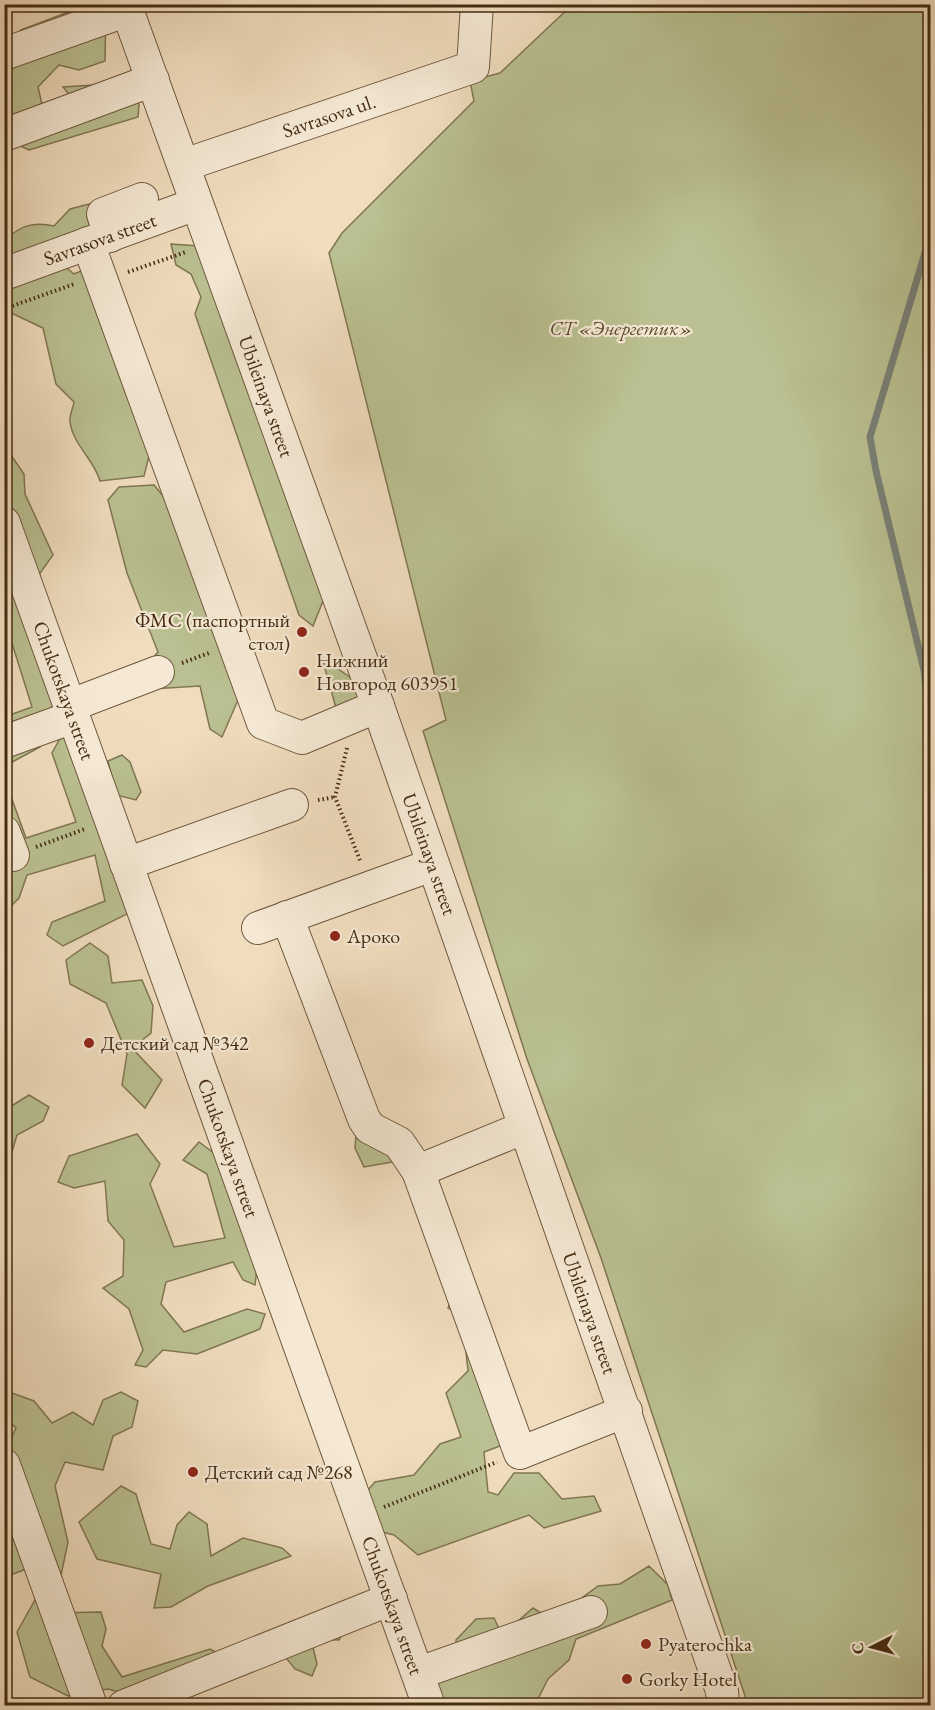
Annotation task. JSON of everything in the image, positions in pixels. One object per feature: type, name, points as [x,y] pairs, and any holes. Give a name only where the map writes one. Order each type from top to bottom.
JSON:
[{"type":"street","name":"Savrasova ul.","points":[[184,165],[472,66],[477,4]]},
{"type":"street","points":[[4,54],[127,8]]},
{"type":"street","name":"Ubileinaya street","points":[[127,8],[184,165],[367,710],[432,865],[523,1128],[626,1411],[722,1691],[723,1706]]},
{"type":"street","points":[[4,135],[153,80]]},
{"type":"street","points":[[142,199],[103,214],[99,239],[232,644],[263,723],[302,738],[367,710]]},
{"type":"street","name":"Savrasova street","points":[[4,274],[196,204]]},
{"type":"street","name":"Chukotskaya street","points":[[4,523],[429,1706]]},
{"type":"street","points":[[4,742],[158,672]]},
{"type":"street","points":[[126,864],[292,805]]},
{"type":"street","points":[[432,865],[272,922],[364,1119],[370,1128],[399,1143],[418,1171],[520,1453],[626,1411]]},
{"type":"street","points":[[418,1171],[523,1128]]},
{"type":"street","points":[[4,1465],[91,1706]]},
{"type":"street","points":[[124,1706],[392,1599]]},
{"type":"street","points":[[419,1673],[591,1612]]},
{"type":"path","points":[[188,251],[192,262]]},
{"type":"path","points":[[158,672],[232,644]]},
{"type":"path","points":[[367,710],[335,797],[371,887]]},
{"type":"path","points":[[9,844],[110,820]]},
{"type":"path","points":[[399,1502],[520,1453]]},
{"type":"green space","points":[[87,5],[96,5],[106,9],[105,61],[79,70],[59,65],[38,87],[43,109],[74,101],[63,87],[110,84],[139,104],[138,117],[29,150],[16,144],[35,127],[9,116],[5,106],[5,44],[21,30]]},
{"type":"green space","name":"СТ «Энергетик»","points":[[572,5],[930,5],[930,1705],[748,1705],[601,1258],[527,1059],[423,731],[446,720],[329,253],[342,233],[474,101],[470,81],[500,73]]},
{"type":"green space","points":[[93,203],[109,208],[57,260],[74,274],[98,264],[152,444],[144,476],[100,481],[72,429],[70,419],[74,402],[56,384],[43,328],[5,310],[5,240],[27,226],[40,224],[54,226],[70,209]]},
{"type":"green space","points":[[171,244],[199,246],[327,591],[313,626],[299,615],[195,314],[201,297],[191,274],[176,265]]},
{"type":"green space","points":[[4,445],[24,474],[25,494],[53,555],[38,576],[5,528]]},
{"type":"green space","points":[[154,485],[181,518],[241,693],[222,737],[210,729],[200,686],[151,689],[141,672],[158,652],[127,573],[108,500],[119,487]]},
{"type":"green space","points":[[5,567],[55,698],[40,747],[5,766],[4,717],[32,707],[5,621]]},
{"type":"green space","points":[[322,658],[360,684],[360,727],[336,708]]},
{"type":"green space","points":[[64,731],[129,913],[63,946],[47,935],[52,922],[105,901],[95,855],[27,875],[19,898],[5,912],[4,777],[26,838],[76,822],[52,753]]},
{"type":"green space","points":[[122,755],[130,762],[141,792],[136,800],[116,795],[108,761]]},
{"type":"green space","points":[[90,943],[108,956],[112,983],[142,980],[153,1006],[151,1033],[132,1048],[162,1080],[145,1108],[122,1085],[127,1054],[106,1003],[70,984],[66,960]]},
{"type":"green space","points":[[29,1095],[49,1107],[43,1121],[17,1135],[10,1158],[5,1159],[5,1110]]},
{"type":"green space","points":[[357,1123],[398,1161],[364,1167],[355,1148]]},
{"type":"green space","points":[[137,1134],[160,1164],[150,1184],[174,1247],[225,1238],[207,1174],[183,1160],[199,1142],[219,1157],[257,1268],[255,1285],[243,1280],[233,1262],[166,1282],[161,1304],[184,1332],[247,1309],[265,1314],[260,1329],[197,1354],[163,1350],[146,1367],[135,1365],[143,1350],[129,1309],[103,1288],[123,1276],[124,1240],[108,1221],[105,1181],[74,1188],[58,1182],[69,1156]]},
{"type":"green space","points":[[445,1258],[461,1270],[470,1302],[490,1328],[503,1363],[483,1384],[486,1394],[509,1406],[508,1443],[484,1452],[488,1492],[498,1495],[514,1473],[539,1473],[562,1499],[594,1496],[601,1511],[544,1528],[529,1515],[418,1555],[394,1535],[371,1529],[360,1499],[375,1482],[414,1475],[440,1444],[461,1437],[446,1393],[468,1371],[462,1315],[448,1308],[454,1291],[439,1271]]},
{"type":"green space","points":[[4,1367],[12,1393],[34,1401],[52,1423],[73,1412],[93,1425],[103,1400],[121,1392],[138,1401],[132,1427],[113,1436],[103,1470],[65,1462],[55,1486],[68,1542],[53,1613],[101,1612],[106,1629],[102,1646],[122,1677],[210,1649],[225,1657],[133,1696],[108,1689],[68,1696],[30,1677],[17,1632],[41,1589],[29,1568],[5,1577],[5,1446],[7,1447],[16,1428],[5,1418]]},
{"type":"green space","points":[[121,1486],[136,1494],[151,1544],[170,1549],[177,1525],[189,1512],[207,1524],[211,1556],[243,1538],[282,1548],[291,1556],[208,1586],[171,1607],[154,1608],[161,1574],[97,1559],[79,1522]]},
{"type":"green space","points":[[649,1566],[668,1585],[672,1600],[576,1639],[569,1660],[548,1679],[535,1705],[421,1705],[417,1700],[459,1667],[456,1640],[476,1619],[494,1618],[502,1635],[533,1608],[552,1620],[598,1586],[620,1584]]},
{"type":"green space","points":[[328,1609],[350,1621],[339,1640],[311,1639],[317,1664],[312,1676],[295,1669],[286,1658],[305,1617]]},
{"type":"waterway","points":[[930,236],[870,437],[876,471],[924,670],[930,720]]},
{"type":"place","name":"ФМС (паспортный стол)","points":[[302,632]]},
{"type":"place","name":"Нижний Новгород 603951","points":[[304,672]]},
{"type":"place","name":"Ароко","points":[[335,936]]},
{"type":"place","name":"Детский сад №342","points":[[89,1043]]},
{"type":"place","name":"Детский сад №268","points":[[193,1472]]},
{"type":"place","name":"Pyaterochka","points":[[646,1644]]},
{"type":"place","name":"Gorky Hotel","points":[[627,1679]]}]
